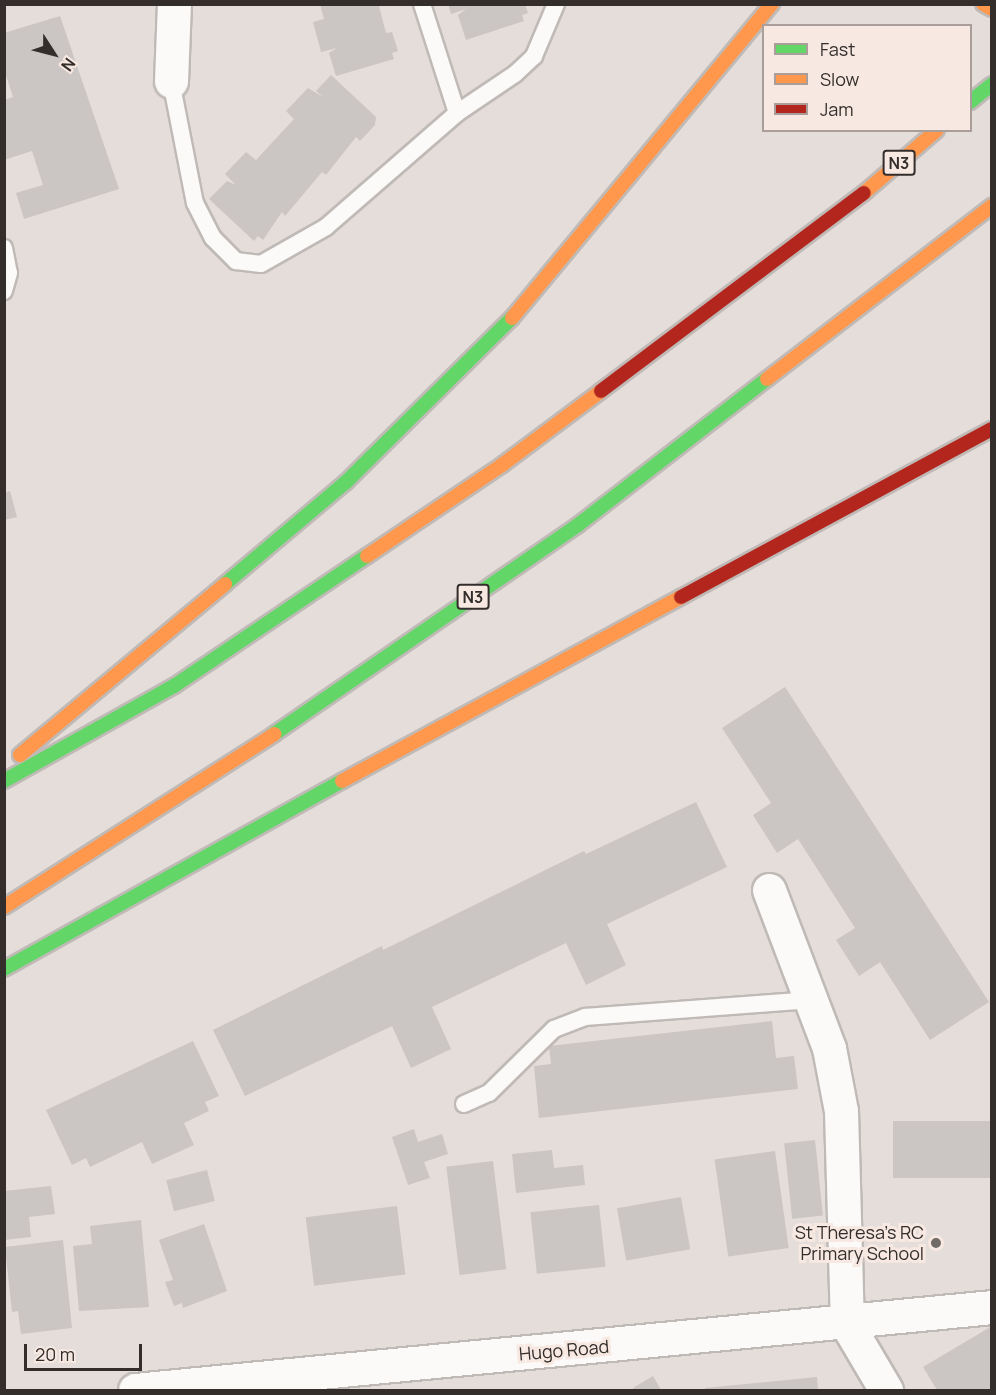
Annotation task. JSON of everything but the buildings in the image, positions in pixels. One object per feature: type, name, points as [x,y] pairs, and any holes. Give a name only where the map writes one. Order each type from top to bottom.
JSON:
[{"type":"main road","points":[[4,768],[346,482],[512,317],[772,4]]},
{"type":"main road","points":[[983,4],[992,9]]},
{"type":"main road","points":[[972,100],[992,84]]},
{"type":"main road","name":"N3","points":[[4,781],[174,686],[502,465],[861,195],[935,132]]},
{"type":"main road","name":"N3","points":[[4,907],[211,778],[569,532],[924,261],[992,206]]},
{"type":"main road","points":[[4,969],[244,833],[992,429]]},
{"type":"street","points":[[171,81],[174,4]]},
{"type":"street","points":[[769,890],[813,1000],[829,1048],[841,1111],[848,1324],[886,1390]]},
{"type":"street","name":"Hugo Road","points":[[135,1390],[848,1324],[992,1307]]},
{"type":"lane","points":[[422,4],[457,113]]},
{"type":"lane","points":[[171,81],[195,203],[213,238],[236,261],[261,264],[326,227],[457,113],[516,74],[534,56],[556,4]]},
{"type":"lane","points":[[4,248],[9,273],[4,291]]},
{"type":"lane","points":[[464,1104],[489,1093],[554,1029],[586,1017],[813,1000]]},
{"type":"traffic: fast","points":[[972,100],[992,84]]},
{"type":"traffic: fast","points":[[225,584],[346,482],[512,318]]},
{"type":"traffic: fast","points":[[274,734],[578,525],[767,379]]},
{"type":"traffic: fast","points":[[4,781],[174,686],[367,556]]},
{"type":"traffic: fast","points":[[4,969],[342,781]]},
{"type":"traffic: slow","points":[[512,318],[772,4]]},
{"type":"traffic: slow","points":[[983,4],[992,9]]},
{"type":"traffic: slow","points":[[864,193],[935,132]]},
{"type":"traffic: slow","points":[[767,379],[992,206]]},
{"type":"traffic: slow","points":[[367,556],[502,465],[601,391]]},
{"type":"traffic: slow","points":[[20,755],[225,584]]},
{"type":"traffic: slow","points":[[342,781],[681,597]]},
{"type":"traffic: slow","points":[[4,907],[274,734]]},
{"type":"traffic: jam","points":[[601,391],[864,193]]},
{"type":"traffic: jam","points":[[681,597],[992,429]]},
{"type":"place","name":"St Theresa's RC Primary School","points":[[936,1243]]}]
